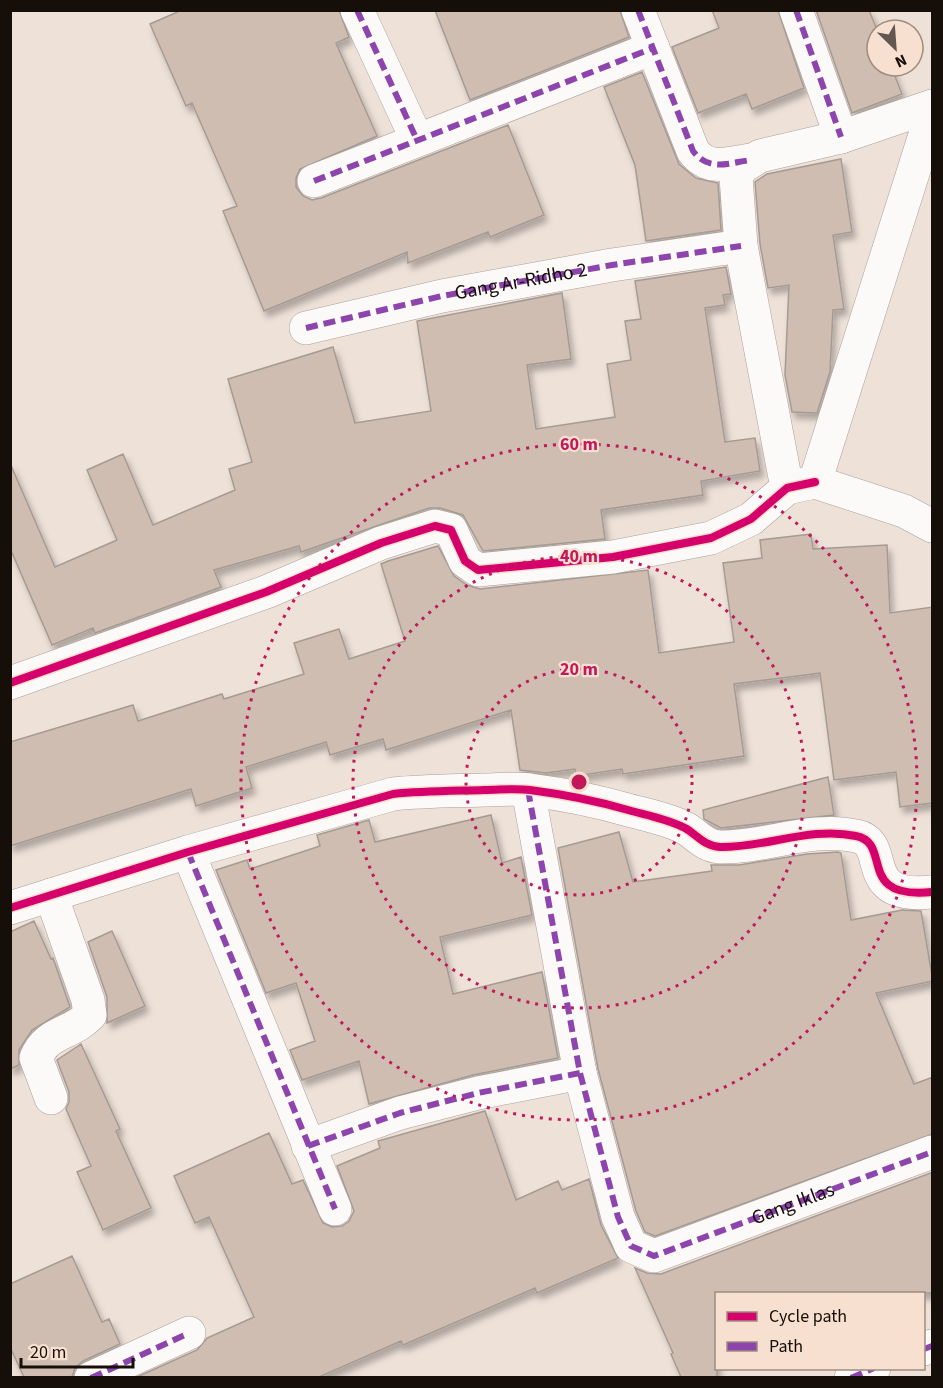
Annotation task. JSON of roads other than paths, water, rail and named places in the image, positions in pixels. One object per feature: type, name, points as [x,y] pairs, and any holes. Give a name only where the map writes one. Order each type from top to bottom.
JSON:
[{"type":"street","points":[[357,10],[417,140]]},
{"type":"street","points":[[638,10],[693,151],[702,162],[716,165],[751,160],[841,137],[933,106]]},
{"type":"street","points":[[796,10],[841,137]]},
{"type":"street","points":[[314,181],[653,48]]},
{"type":"street","points":[[10,683],[266,592],[381,543],[435,526],[451,530],[465,561],[478,570],[613,557],[711,538],[751,519],[801,485],[933,113]]},
{"type":"street","points":[[751,160],[736,177],[741,246],[801,485]]},
{"type":"street","name":"Gang Ar-Ridho 2","points":[[306,328],[442,296],[612,265],[741,246]]},
{"type":"street","points":[[801,485],[904,511],[933,526]]},
{"type":"street","points":[[308,1146],[400,1113],[478,1093],[580,1073],[528,790]]},
{"type":"street","points":[[10,908],[188,852],[393,794],[528,790],[656,818],[684,828],[700,840],[720,847],[836,833],[858,836],[866,840],[872,848],[881,879],[890,888],[908,893],[933,892]]},
{"type":"street","points":[[188,852],[334,1209]]},
{"type":"street","points":[[51,895],[88,1000],[90,1015],[80,1026],[48,1039],[40,1049],[36,1058],[51,1098]]},
{"type":"street","name":"Gang Iklas","points":[[580,1073],[618,1217],[631,1246],[654,1256],[933,1152]]},
{"type":"street","points":[[91,1377],[189,1333]]},
{"type":"street","points":[[851,1377],[869,1370]]}]
